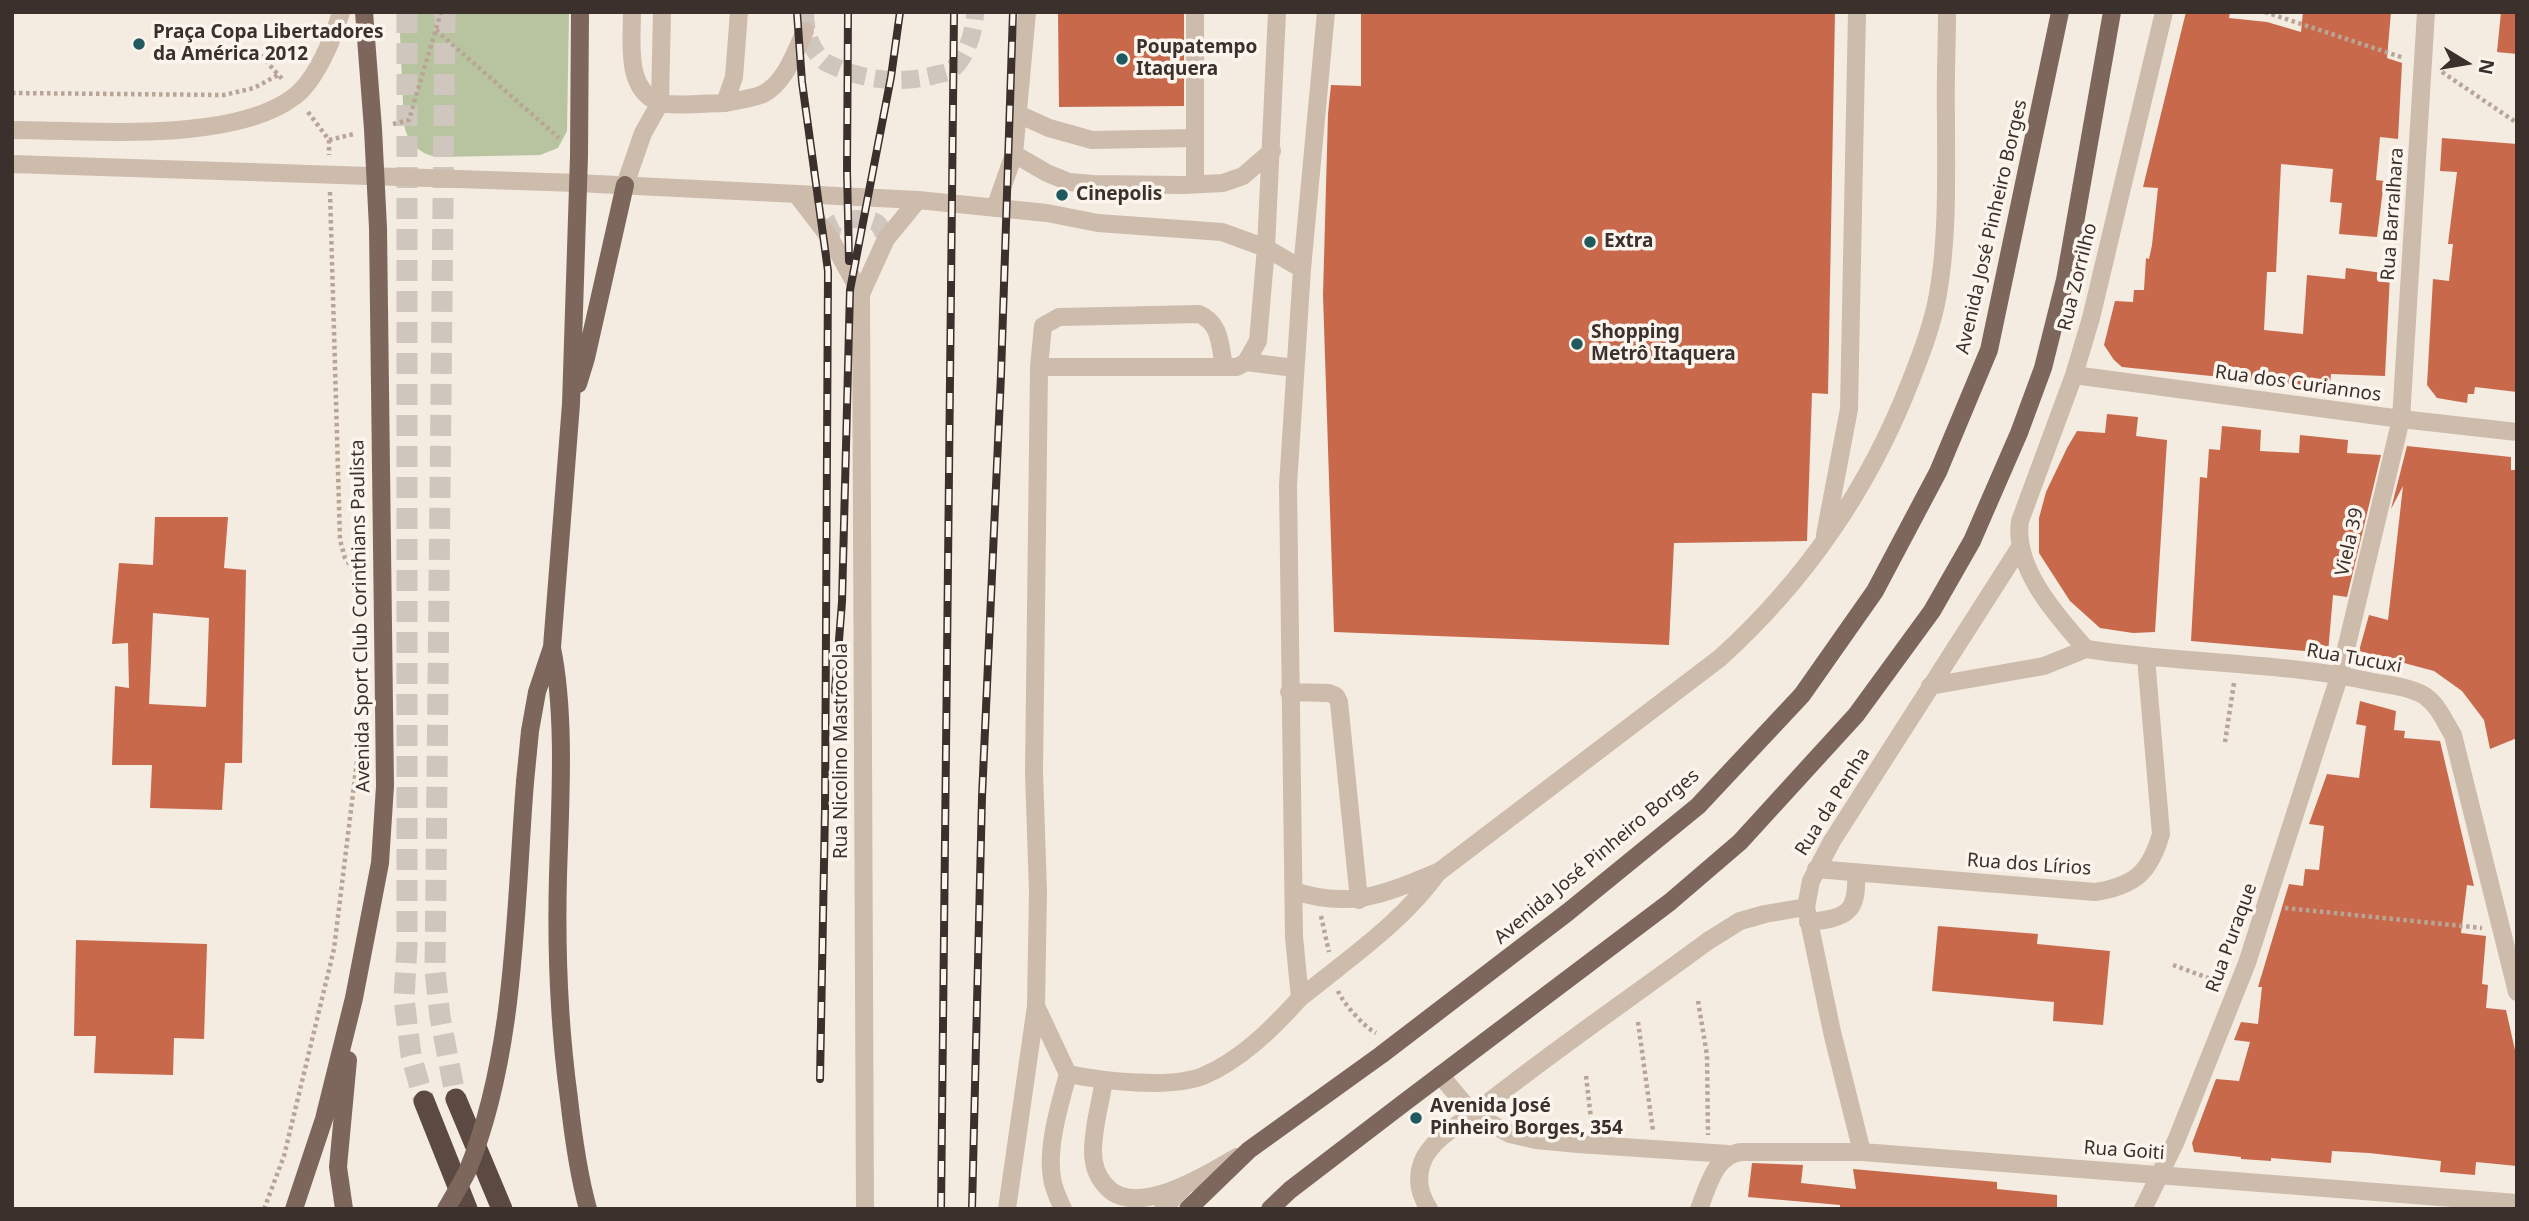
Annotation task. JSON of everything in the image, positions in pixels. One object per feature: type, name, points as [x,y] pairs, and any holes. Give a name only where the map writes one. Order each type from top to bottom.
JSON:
[{"type":"highway","points":[[456,1099],[502,1209]]},
{"type":"highway","points":[[424,1101],[467,1209]]},
{"type":"main road","name":"Avenida Sport Club Corinthians Paulista","points":[[294,1209],[324,1119],[354,998],[380,863],[385,786],[376,176],[364,12]]},
{"type":"main road","points":[[446,1209],[466,1174],[482,1130],[494,1084],[509,993],[530,731],[537,692],[552,647],[571,404],[579,156],[580,12]]},
{"type":"main road","name":"Avenida José Pinheiro Borges","points":[[1188,1209],[1249,1150],[1381,1055],[1568,912],[1698,806],[1802,695],[1875,591],[1963,419],[1989,350],[2060,12]]},
{"type":"main road","points":[[1270,1209],[1290,1190],[1670,902],[1740,842],[1856,715],[1932,611],[1972,541],[2019,433],[2043,368],[2065,280],[2107,17]]},
{"type":"main road","points":[[571,404],[586,358],[625,185]]},
{"type":"main road","points":[[552,647],[557,671],[559,722],[556,940],[562,1045],[573,1131],[588,1209]]},
{"type":"main road","points":[[344,1209],[338,1167],[354,998]]},
{"type":"street","points":[[12,130],[195,130],[233,123],[267,112],[296,96],[315,72],[341,12]]},
{"type":"street","points":[[632,12],[634,72],[641,90],[660,103],[725,103],[762,94],[776,84],[789,66],[805,31]]},
{"type":"street","points":[[625,185],[643,133],[660,103],[662,12]]},
{"type":"street","points":[[725,103],[734,77],[739,12]]},
{"type":"street","points":[[995,208],[1014,154],[1027,12]]},
{"type":"street","points":[[1195,184],[1197,12]]},
{"type":"street","points":[[1039,367],[1237,367],[1246,362],[1258,341],[1272,151],[1277,12]]},
{"type":"street","points":[[1300,998],[1294,937],[1288,485],[1301,269],[1326,12]]},
{"type":"street","points":[[1824,542],[1849,409],[1857,12]]},
{"type":"street","points":[[1294,891],[1311,896],[1359,900],[1388,892],[1440,871],[1720,658],[1762,616],[1824,542],[1870,472],[1900,409],[1921,355],[1934,311],[1944,231],[1947,12]]},
{"type":"street","name":"Rua Zorrilho","points":[[2020,547],[2018,534],[2024,507],[2074,375],[2091,318],[2164,12]]},
{"type":"street","name":"Rua Barralhara","points":[[2400,419],[2426,12]]},
{"type":"street","points":[[1018,114],[1049,128],[1092,140],[1195,138]]},
{"type":"street","points":[[1014,154],[1046,173],[1069,182],[1195,184],[1223,183],[1243,176],[1272,151]]},
{"type":"street","points":[[12,164],[577,183],[918,200],[1046,213],[1098,223],[1222,232],[1266,248],[1301,269]]},
{"type":"street","name":"Rua Nicolino Mastrocola","points":[[797,195],[830,238],[861,294]]},
{"type":"street","name":"Rua Nicolino Mastrocola","points":[[865,1209],[861,294],[886,239],[918,200]]},
{"type":"street","points":[[1007,1209],[1036,1006],[1038,892],[1034,758],[1039,367],[1043,326],[1059,317],[1199,314],[1209,318],[1216,328],[1224,367]]},
{"type":"street","points":[[1246,362],[1295,369]]},
{"type":"street","name":"Rua dos Curiannos","points":[[2074,375],[2517,432]]},
{"type":"street","name":"Viela 39","points":[[2340,674],[2400,419]]},
{"type":"street","points":[[1930,686],[2045,666],[2087,649],[2053,610],[2028,570],[2020,547]]},
{"type":"street","name":"Rua da Penha","points":[[1862,1152],[1829,1020],[1807,914],[1807,894],[1815,869],[2020,547]]},
{"type":"street","name":"Rua Tucuxi","points":[[2087,649],[2146,658],[2340,674],[2424,696],[2440,713],[2453,735],[2517,992]]},
{"type":"street","name":"Rua dos Lírios","points":[[1815,869],[2095,892],[2115,889],[2142,874],[2154,858],[2161,834],[2146,658]]},
{"type":"street","name":"Rua Puraque","points":[[2144,1209],[2176,1141],[2267,906],[2340,674]]},
{"type":"street","points":[[1289,692],[1329,693],[1336,696],[1339,702],[1359,900]]},
{"type":"street","points":[[1068,1074],[1104,1081],[1160,1083],[1200,1077],[1230,1062],[1280,1020],[1300,998],[1403,914],[1440,871]]},
{"type":"street","points":[[1429,1209],[1422,1199],[1419,1182],[1422,1162],[1437,1143],[1473,1114],[1708,941],[1740,921],[1765,914],[1807,914],[1826,920],[1847,914],[1857,891],[1856,873]]},
{"type":"street","points":[[1036,1006],[1068,1074],[1057,1115],[1052,1153],[1052,1181],[1063,1209]]},
{"type":"street","points":[[1440,1075],[1473,1114]]},
{"type":"street","points":[[1104,1081],[1093,1152],[1098,1176],[1109,1191],[1124,1198],[1141,1199],[1183,1188],[1249,1150]]},
{"type":"street","name":"Rua Goiti","points":[[1473,1114],[1510,1134],[1536,1140],[1594,1145],[1728,1154],[1862,1152],[2517,1203]]},
{"type":"street","points":[[1699,1209],[1713,1175],[1728,1154]]},
{"type":"street","points":[[1163,1209],[1183,1188]]},
{"type":"path","points":[[409,120],[441,12]]},
{"type":"path","points":[[2265,12],[2441,71],[2517,123]]},
{"type":"path","points":[[436,30],[579,156]]},
{"type":"path","points":[[12,93],[224,95],[254,88],[278,75]]},
{"type":"path","points":[[330,224],[340,540],[345,558],[364,583]]},
{"type":"path","points":[[2225,743],[2236,664]]},
{"type":"path","points":[[264,1209],[284,1156],[334,949],[361,726]]},
{"type":"path","points":[[2267,906],[2501,932]]},
{"type":"path","points":[[2173,965],[2236,988]]},
{"type":"path","points":[[1698,1001],[1707,1055],[1708,1153]]},
{"type":"path","points":[[1638,1021],[1656,1149]]},
{"type":"path","points":[[1586,1076],[1594,1145]]},
{"type":"green space","points":[[399,12],[569,12],[567,131],[558,148],[540,155],[437,157],[415,147],[404,125]]},
{"type":"building","name":"Poupatempo Itaquera","points":[[1058,12],[1184,12],[1184,106],[1059,107]]},
{"type":"building","name":"Shopping Metrô Itaquera","points":[[1361,12],[1835,12],[1828,394],[1812,393],[1807,541],[1674,543],[1669,645],[1334,632],[1323,295],[1328,114],[1331,85],[1361,86]]},
{"type":"building","points":[[2186,12],[2230,12],[2229,18],[2267,22],[2301,32],[2303,12],[2391,12],[2387,58],[2402,63],[2398,139],[2380,137],[2376,180],[2384,181],[2377,237],[2339,234],[2342,203],[2330,202],[2333,169],[2281,164],[2276,272],[2267,272],[2264,330],[2303,334],[2307,275],[2345,279],[2346,268],[2390,274],[2385,376],[2331,374],[2330,388],[2122,367],[2104,345],[2115,301],[2133,302],[2134,290],[2144,290],[2146,258],[2149,259],[2152,245],[2158,188],[2143,187]]},
{"type":"building","points":[[2501,12],[2517,12],[2517,54],[2497,52]]},
{"type":"building","points":[[2442,138],[2517,144],[2517,392],[2475,387],[2474,394],[2468,394],[2467,403],[2437,398],[2427,385],[2433,279],[2449,281],[2453,244],[2448,244],[2457,172],[2440,171]]},
{"type":"building","points":[[2107,414],[2138,417],[2136,436],[2167,440],[2155,632],[2133,633],[2100,628],[2070,601],[2039,553],[2039,518],[2046,492],[2067,448],[2077,431],[2105,433]]},
{"type":"building","points":[[2222,426],[2261,430],[2260,451],[2299,453],[2300,435],[2348,440],[2347,453],[2381,455],[2347,597],[2333,595],[2328,653],[2191,641],[2200,477],[2207,478],[2209,449],[2220,450]]},
{"type":"building","points":[[2407,446],[2511,457],[2511,470],[2517,470],[2517,738],[2490,749],[2484,720],[2462,691],[2434,671],[2359,651],[2369,615],[2388,620],[2403,486],[2391,509]]},
{"type":"building","points":[[155,517],[228,517],[224,568],[246,570],[242,763],[225,763],[222,810],[150,808],[152,765],[112,765],[115,686],[129,688],[128,643],[112,644],[119,563],[153,565]],"holes":[[[153,613],[209,618],[206,707],[149,704]]]},
{"type":"building","points":[[2360,701],[2396,711],[2394,730],[2405,731],[2404,738],[2440,741],[2474,886],[2467,885],[2461,933],[2486,936],[2482,984],[2488,985],[2486,1008],[2506,1010],[2517,1059],[2517,1166],[2476,1162],[2475,1175],[2440,1172],[2441,1161],[2369,1153],[2332,1151],[2331,1163],[2271,1158],[2271,1161],[2241,1159],[2194,1152],[2192,1143],[2216,1079],[2239,1081],[2250,1042],[2234,1040],[2241,1022],[2258,1024],[2262,987],[2258,987],[2289,884],[2303,886],[2305,869],[2319,870],[2324,826],[2309,824],[2327,774],[2359,778],[2366,726],[2356,724]]},
{"type":"building","points":[[1938,926],[2038,934],[2037,944],[2110,951],[2103,1025],[2053,1021],[2054,1002],[1932,991]]},
{"type":"building","points":[[76,940],[207,944],[204,1039],[174,1038],[173,1075],[94,1073],[96,1036],[74,1036]]},
{"type":"building","points":[[1752,1163],[1803,1165],[1801,1183],[1856,1189],[1853,1169],[1997,1182],[1997,1189],[2057,1195],[2057,1209],[1840,1209],[1840,1205],[1748,1197]]},
{"type":"tunnel","points":[[407,12],[407,946],[404,999],[411,1055],[424,1101]]},
{"type":"tunnel","points":[[445,12],[435,971],[440,1017],[456,1099]]},
{"type":"tunnel","points":[[805,12],[809,39],[825,62],[865,77],[893,80],[921,78],[950,71],[961,60],[968,44],[975,12]]},
{"type":"tunnel","points":[[830,238],[836,223],[861,219],[877,223],[886,239]]},
{"type":"railway","points":[[797,12],[802,82],[828,271],[825,810],[820,1079]]},
{"type":"railway","points":[[848,12],[849,261]]},
{"type":"railway","points":[[835,691],[842,602],[850,290],[891,77],[900,12]]},
{"type":"railway","points":[[941,1209],[954,12]]},
{"type":"railway","points":[[972,1209],[982,797],[1001,375],[1013,12]]},
{"type":"place","name":"Praça Copa Libertadores da América 2012","points":[[139,44]]},
{"type":"place","name":"Poupatempo Itaquera","points":[[1122,59]]},
{"type":"place","name":"Cinepolis","points":[[1062,195]]},
{"type":"place","name":"Extra","points":[[1590,242]]},
{"type":"place","name":"Shopping Metrô Itaquera","points":[[1577,344]]},
{"type":"place","name":"Avenida José Pinheiro Borges, 354","points":[[1416,1118]]}]
